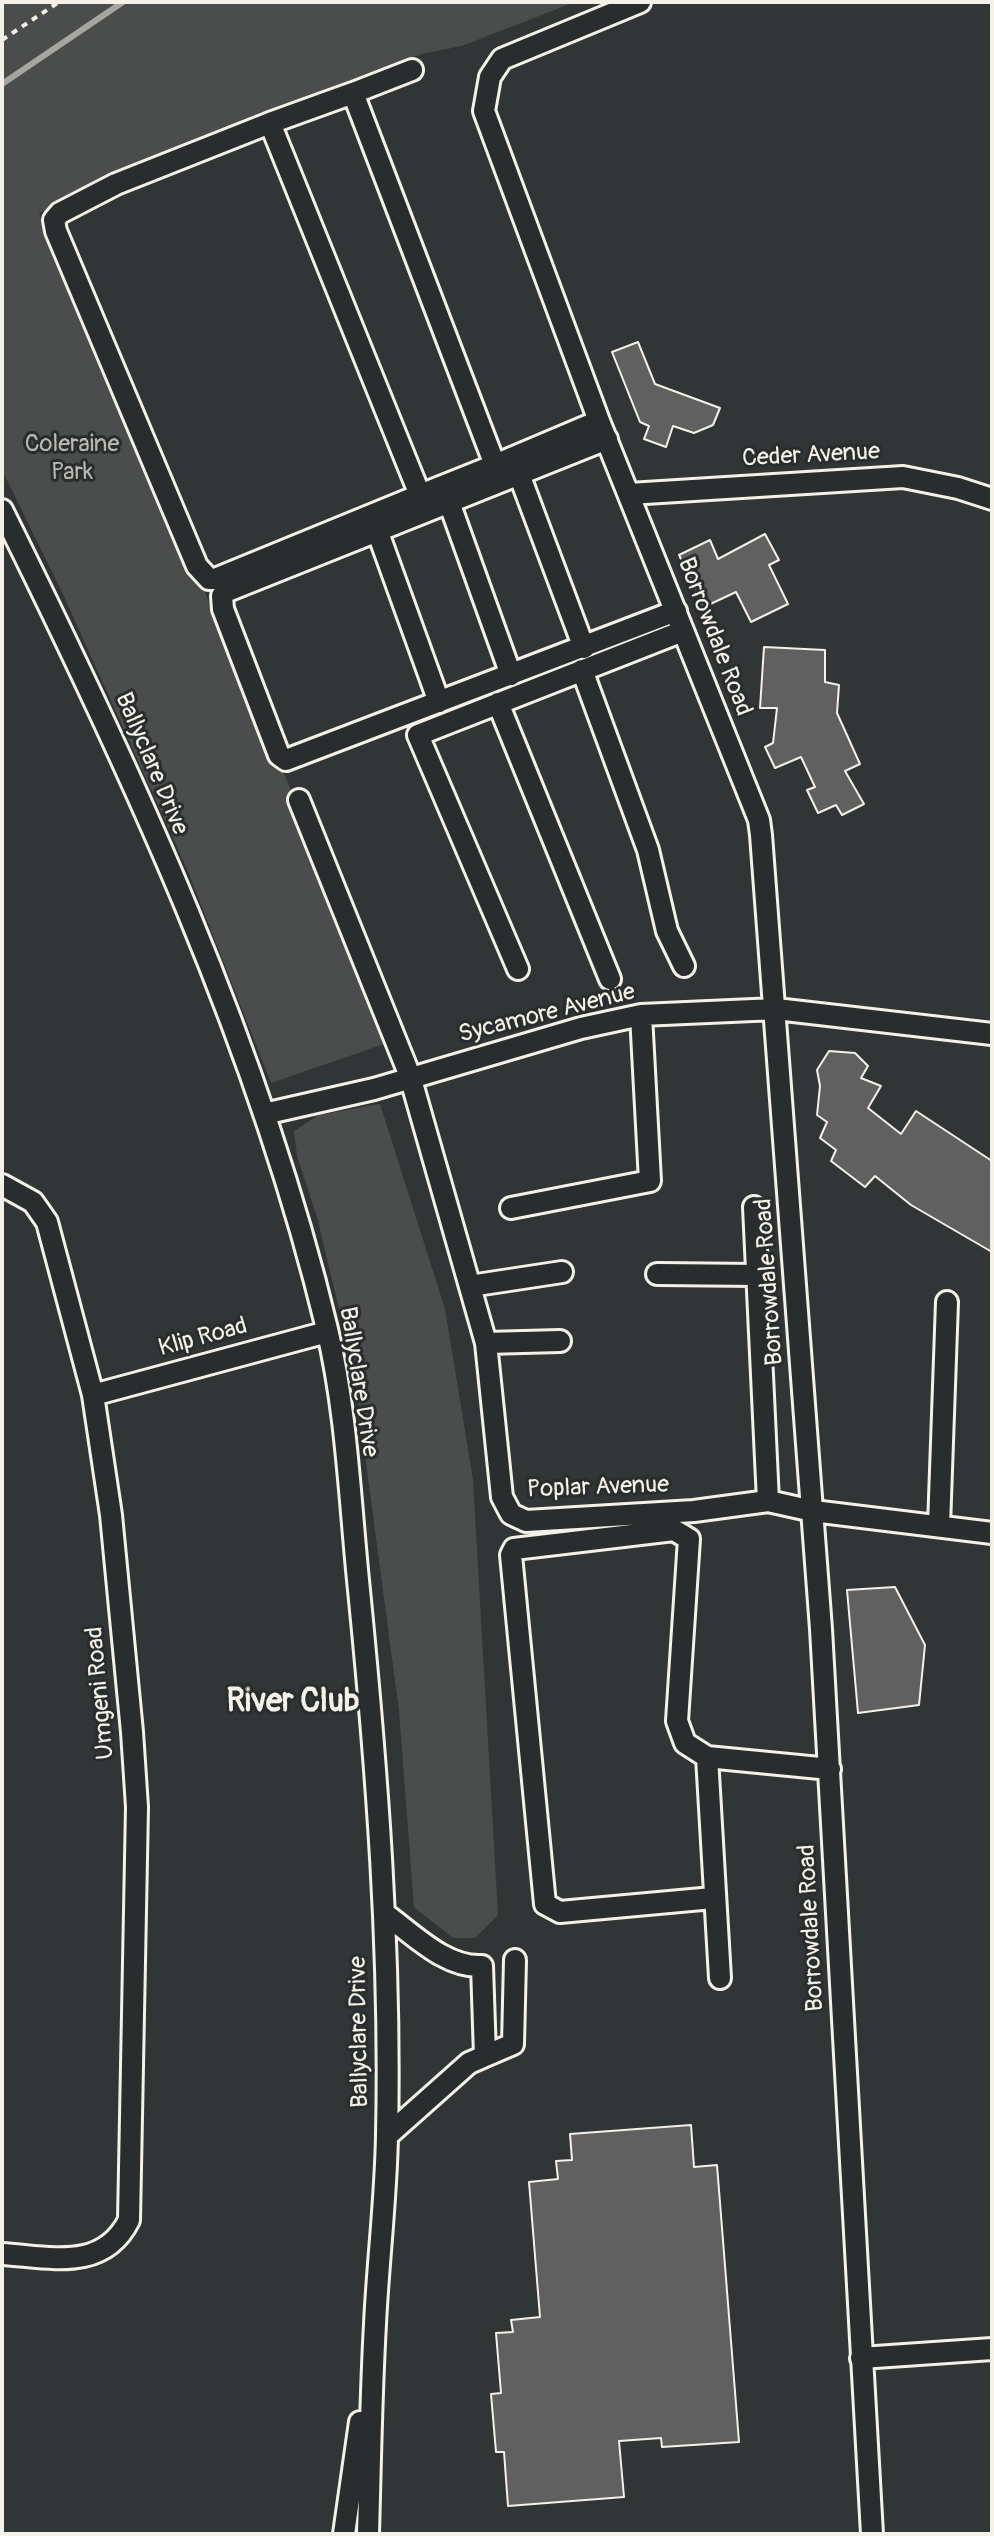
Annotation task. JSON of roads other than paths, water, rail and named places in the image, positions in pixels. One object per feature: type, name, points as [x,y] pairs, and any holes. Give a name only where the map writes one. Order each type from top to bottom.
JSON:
[{"type":"street","name":"Borrowdale Road","points":[[640,2],[502,59],[490,77],[484,111],[489,132],[603,430],[759,820],[813,1511],[872,2534]]},
{"type":"street","points":[[412,70],[116,184],[60,213],[54,220],[197,566],[209,579],[215,579],[495,465],[603,430]]},
{"type":"street","points":[[353,93],[495,465]]},
{"type":"street","points":[[270,123],[420,495]]},
{"type":"street","points":[[603,430],[519,474],[225,592],[222,596],[223,609],[284,760],[676,611]]},
{"type":"street","points":[[519,474],[584,648]]},
{"type":"street","name":"Ceder Avenue","points":[[629,494],[903,477],[958,488],[992,499]]},
{"type":"street","points":[[449,502],[511,675]]},
{"type":"street","name":"Ballyclare Drive","points":[[2,510],[87,682],[201,946],[264,1114],[327,1332],[341,1415],[376,1751],[384,1913],[387,2136],[375,2323],[368,2534]]},
{"type":"street","points":[[377,530],[439,702]]},
{"type":"street","points":[[518,969],[418,737],[424,731],[683,631]]},
{"type":"street","points":[[582,670],[648,850],[667,931],[684,966]]},
{"type":"street","points":[[498,703],[610,979]]},
{"type":"street","name":"Poplar Avenue","points":[[299,800],[410,1076],[486,1343],[502,1497],[511,1514],[526,1521],[694,1511],[768,1501],[813,1511],[992,1533]]},
{"type":"street","name":"Sycamore Avenue","points":[[264,1114],[374,1089],[581,1028],[641,1015],[776,1009],[992,1034]]},
{"type":"street","points":[[511,1208],[650,1181],[641,1015]]},
{"type":"street","name":"Umgeni Road","points":[[2,1185],[33,1202],[54,1240],[93,1395],[111,1515],[137,1807],[129,2220],[122,2234],[102,2253],[81,2260],[2,2254]]},
{"type":"street","points":[[754,1207],[768,1501]]},
{"type":"street","points":[[470,1286],[562,1272]]},
{"type":"street","points":[[657,1274],[758,1275]]},
{"type":"street","points":[[939,1526],[947,1302]]},
{"type":"street","name":"Klip Road","points":[[93,1395],[327,1332]]},
{"type":"street","points":[[486,1343],[560,1341]]},
{"type":"street","points":[[713,1898],[560,1912],[542,1899],[511,1555],[514,1549],[674,1530],[689,1539],[677,1721],[685,1743],[707,1757],[830,1769]]},
{"type":"street","points":[[707,1757],[720,1978]]},
{"type":"street","points":[[384,1913],[443,1956],[465,1967],[482,1966],[485,2056]]},
{"type":"street","points":[[387,2136],[469,2063],[513,2044],[515,1960]]},
{"type":"street","name":"Ballyclare Drive","points":[[344,2534],[375,2323]]},
{"type":"street","points":[[861,2358],[992,2349]]},
{"type":"waterway","points":[[2,84],[123,2]]},
{"type":"district","name":"River Club","points":[[293,1703]]},
{"type":"park label","name":"Coleraine Park","points":[[72,459]]}]
